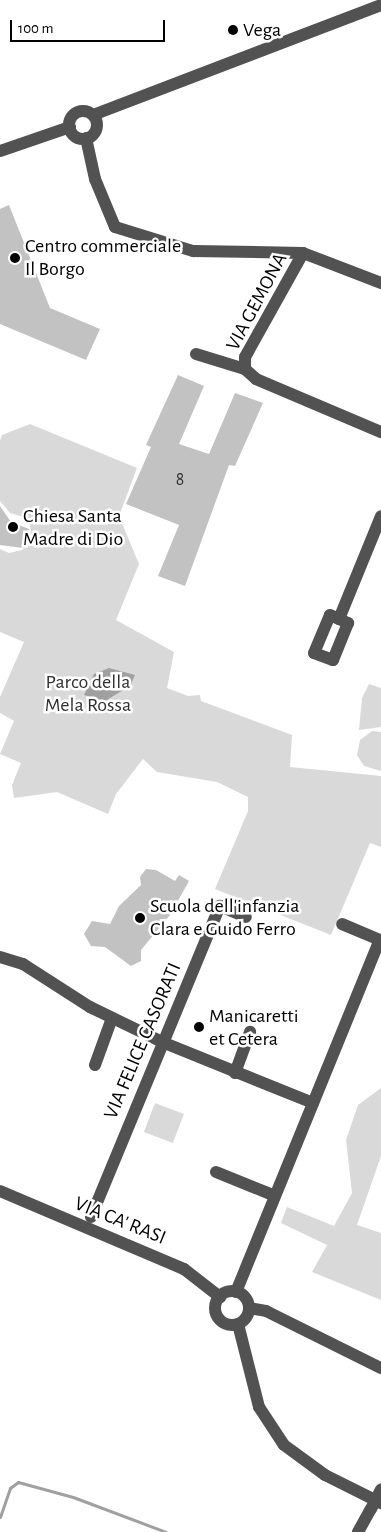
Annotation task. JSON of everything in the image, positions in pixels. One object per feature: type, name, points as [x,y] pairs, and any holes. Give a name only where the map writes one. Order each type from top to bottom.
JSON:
[{"type":"street","points":[[0,151],[70,127],[77,112],[93,115],[381,5]]},
{"type":"street","points":[[86,138],[96,128],[93,115]]},
{"type":"street","points":[[70,127],[74,135],[86,138]]},
{"type":"street","points":[[86,138],[96,179],[115,227],[193,251],[303,253],[381,283]]},
{"type":"street","name":"VIA GEMONA","points":[[245,369],[245,357],[303,253]]},
{"type":"street","name":"VIA GEMONA","points":[[196,354],[245,369],[256,379],[381,432]]},
{"type":"street","points":[[339,619],[381,516]]},
{"type":"street","points":[[330,615],[339,619],[348,623],[333,660],[314,653],[330,615]]},
{"type":"street","name":"VIA FELICE CASORATI","points":[[91,1217],[220,906],[246,917]]},
{"type":"street","points":[[236,1292],[273,1195],[313,1104],[380,940],[342,924]]},
{"type":"street","points":[[0,957],[22,964],[112,1018],[162,1042],[313,1104]]},
{"type":"street","points":[[95,1065],[112,1018]]},
{"type":"street","points":[[235,1073],[250,1032]]},
{"type":"street","points":[[216,1172],[273,1195]]},
{"type":"street","name":"VIA CA' RASI","points":[[0,1191],[184,1269],[220,1297]]},
{"type":"street","points":[[236,1292],[244,1296],[249,1308],[246,1318],[238,1324],[227,1324],[218,1318],[216,1307],[220,1297],[236,1292]]},
{"type":"street","points":[[249,1308],[266,1310],[381,1368]]},
{"type":"street","points":[[238,1324],[260,1407],[284,1445],[325,1475],[376,1506]]},
{"type":"street","points":[[358,1532],[376,1506],[381,1490]]},
{"type":"green space","name":"Parco della Mela Rossa","points":[[30,424],[137,468],[119,516],[139,564],[116,620],[174,652],[167,688],[188,696],[200,695],[201,701],[292,735],[290,767],[381,776],[381,847],[370,843],[331,935],[215,889],[248,811],[248,797],[217,782],[157,772],[143,759],[116,794],[108,814],[57,792],[14,798],[12,785],[21,763],[0,754],[14,721],[0,713],[0,697],[24,642],[0,632],[0,549],[9,553],[22,550],[30,541],[31,529],[27,518],[10,513],[0,501],[0,441],[2,435]]},
{"type":"green space","points":[[369,684],[381,688],[381,727],[359,730],[362,698]]},
{"type":"green space","points":[[372,731],[381,732],[381,771],[364,766],[357,755],[360,740]]},
{"type":"green space","points":[[381,1088],[381,1156],[357,1225],[381,1233],[381,1300],[312,1272],[327,1245],[281,1223],[287,1207],[334,1226],[352,1193],[346,1140],[358,1105]]},
{"type":"green space","points":[[155,1103],[184,1114],[173,1143],[144,1132]]},
{"type":"shaded area","points":[[109,668],[135,675],[130,686],[105,701],[84,695],[94,674]]},
{"type":"building","name":"Centro commerciale Il Borgo","points":[[9,205],[50,308],[100,329],[86,360],[0,324],[0,209]]},
{"type":"building","points":[[178,375],[204,386],[179,444],[209,454],[235,393],[263,403],[235,466],[229,465],[185,586],[158,576],[179,525],[126,504],[151,447],[146,445]]},
{"type":"building","name":"Chiesa Santa Madre di Dio","points":[[0,506],[11,522],[29,529],[30,541],[23,548],[0,545]]},
{"type":"building","name":"Scuola dell'infanzia Clara e Guido Ferro","points":[[146,869],[156,870],[175,881],[179,875],[189,881],[170,915],[141,950],[141,961],[131,966],[105,947],[91,946],[84,934],[92,921],[110,924],[119,906],[141,885],[140,877]]},
{"type":"waterway","points":[[0,1517],[10,1488],[18,1482],[73,1497],[166,1532]]},
{"type":"place","name":"Vega","points":[[233,30]]},
{"type":"place","name":"Centro commerciale Il Borgo","points":[[15,258]]},
{"type":"place","name":"Chiesa Santa Madre di Dio","points":[[13,527]]},
{"type":"place","name":"Scuola dell'infanzia Clara e Guido Ferro","points":[[140,918]]},
{"type":"place","name":"Manicaretti et Cetera","points":[[199,1027]]}]
